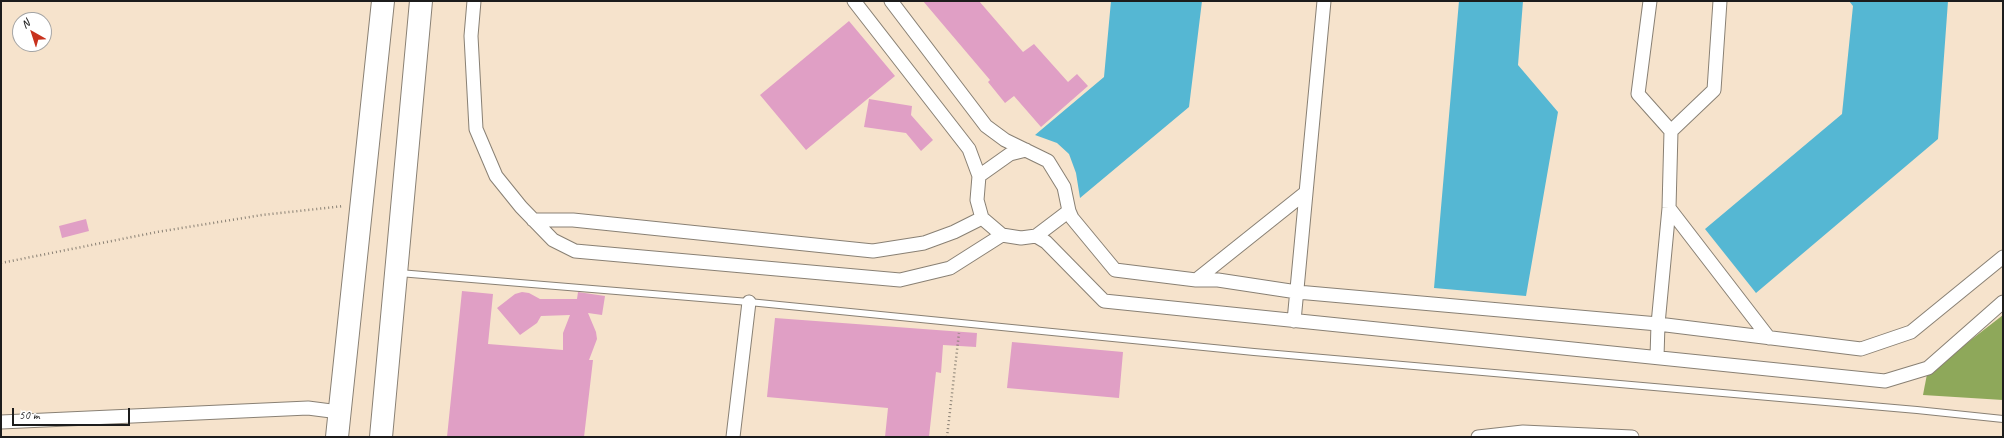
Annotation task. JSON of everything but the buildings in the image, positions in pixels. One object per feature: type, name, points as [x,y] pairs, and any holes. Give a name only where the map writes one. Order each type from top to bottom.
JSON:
[{"type":"highway","points":[[337,437],[360,205],[383,1]]},
{"type":"highway","points":[[381,437],[421,1]]},
{"type":"street","points":[[474,1],[471,36],[476,129],[496,176],[533,220],[553,240],[576,251],[900,280],[950,268],[1002,235]]},
{"type":"street","points":[[854,1],[969,149],[979,176],[977,200],[982,218],[1002,235],[1021,238],[1036,236],[1069,211]]},
{"type":"street","points":[[891,1],[986,126],[1005,140],[1048,161],[1064,187],[1069,211],[1115,270],[1196,280],[1218,280],[1297,292],[1658,324],[1861,349],[1911,332],[2003,257]]},
{"type":"street","points":[[1294,321],[1324,1]]},
{"type":"street","points":[[1650,1],[1638,94],[1671,131],[1669,208],[1658,324],[1657,357]]},
{"type":"street","points":[[1671,131],[1714,90],[1720,1]]},
{"type":"street","points":[[979,176],[1010,154],[1026,150]]},
{"type":"street","points":[[1196,280],[1305,193]]},
{"type":"street","points":[[1669,208],[1769,338]]},
{"type":"street","points":[[533,220],[573,220],[873,251],[924,243],[954,232],[982,218]]},
{"type":"street","points":[[1036,236],[1046,242],[1104,301],[1885,381],[1928,368],[2003,302]]},
{"type":"street","points":[[733,437],[749,302]]},
{"type":"street","points":[[1,422],[308,408],[339,412]]},
{"type":"street","points":[[1478,437],[1523,432],[1632,437]]},
{"type":"lane","points":[[396,273],[749,302],[1254,352],[1917,410],[2003,419]]},
{"type":"path","points":[[1,263],[157,232],[254,216],[317,208],[360,205]]},
{"type":"path","points":[[947,437],[961,323]]},
{"type":"green space","points":[[2003,315],[2003,400],[1923,395],[1927,374]]},
{"type":"water","points":[[1111,1],[1202,1],[1189,107],[1080,198],[1076,173],[1069,154],[1057,143],[1035,135],[1104,77]]},
{"type":"water","points":[[1459,1],[1523,1],[1518,65],[1558,112],[1526,296],[1434,288]]},
{"type":"water","points":[[1849,1],[1948,1],[1938,139],[1756,293],[1705,229],[1842,114],[1853,6]]}]
